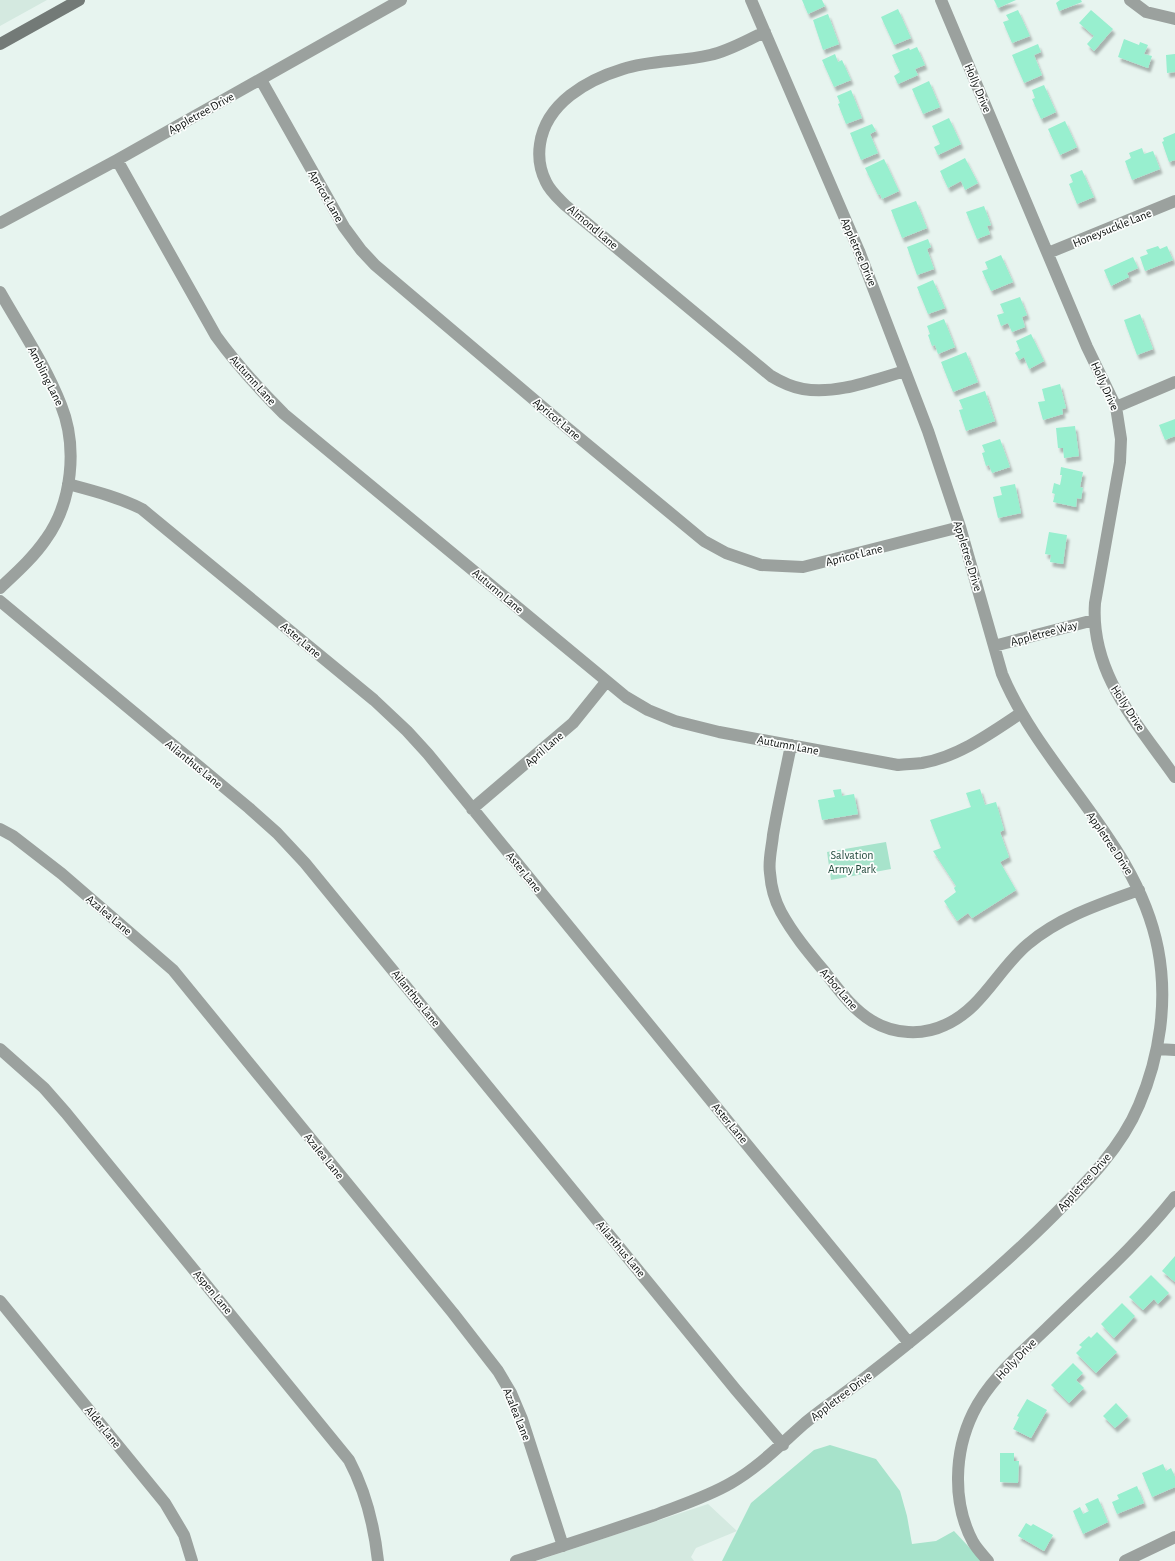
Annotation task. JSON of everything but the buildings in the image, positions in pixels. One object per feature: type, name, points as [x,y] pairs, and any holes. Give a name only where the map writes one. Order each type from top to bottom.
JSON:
[{"type":"main road","points":[[0,44],[79,0]]},
{"type":"street","name":"Appletree Drive","points":[[0,223],[261,80],[401,0]]},
{"type":"street","name":"Appletree Drive","points":[[516,1561],[683,1506],[733,1482],[783,1445],[805,1423],[909,1343],[1005,1262],[1084,1184],[1107,1159],[1139,1106],[1157,1049],[1161,1022],[1162,981],[1158,948],[1139,890],[1119,853],[1021,713],[1002,674],[960,527],[928,431],[859,251],[751,0]]},
{"type":"street","name":"Holly Drive","points":[[941,0],[1087,347],[1116,407],[1121,439],[1120,462],[1095,603],[1094,620],[1098,648],[1106,672],[1125,707],[1175,777]]},
{"type":"street","points":[[1130,0],[1146,12],[1175,19]]},
{"type":"street","name":"Almond Lane","points":[[766,32],[710,56],[642,64],[622,69],[579,90],[559,104],[544,124],[539,154],[540,165],[546,181],[565,205],[771,376],[785,384],[803,389],[828,390],[857,385],[905,371]]},
{"type":"street","name":"Apricot Lane","points":[[261,80],[344,227],[361,250],[375,265],[565,426],[704,541],[726,553],[761,565],[803,566],[960,527]]},
{"type":"street","name":"Autumn Lane","points":[[117,160],[216,336],[235,363],[256,386],[284,414],[626,697],[648,710],[675,721],[719,732],[898,765],[922,763],[941,758],[964,748],[1021,713]]},
{"type":"street","name":"Honeysuckle Lane","points":[[1048,254],[1175,201]]},
{"type":"street","name":"Ambling Lane","points":[[0,292],[62,406],[70,450],[68,484],[56,522],[46,539],[32,557],[0,588]]},
{"type":"street","points":[[1116,407],[1175,382]]},
{"type":"street","name":"Aster Lane","points":[[68,484],[124,499],[142,509],[380,705],[423,748],[909,1343]]},
{"type":"street","name":"Ailanthus Lane","points":[[0,601],[249,808],[305,863],[736,1390],[783,1445]]},
{"type":"street","name":"Appletree Way","points":[[994,646],[1094,620]]},
{"type":"street","name":"April Lane","points":[[472,809],[573,724],[606,682]]},
{"type":"street","name":"Arbor Lane","points":[[791,745],[771,853],[770,872],[774,893],[781,911],[798,939],[851,1005],[873,1022],[890,1029],[904,1032],[927,1032],[960,1018],[972,1008],[1015,957],[1044,932],[1059,922],[1139,890]]},
{"type":"street","name":"Azalea Lane","points":[[0,829],[13,836],[62,874],[173,970],[453,1313],[498,1371],[510,1393],[522,1419],[563,1546]]},
{"type":"street","name":"Aspen Lane","points":[[0,1049],[34,1079],[66,1113],[349,1460],[361,1481],[368,1501],[375,1533],[378,1561]]},
{"type":"street","points":[[1157,1049],[1175,1050]]},
{"type":"street","name":"Holly Drive","points":[[988,1561],[974,1543],[967,1528],[959,1499],[958,1483],[960,1455],[965,1434],[973,1413],[995,1381],[1016,1358],[1131,1247],[1175,1197]]},
{"type":"street","name":"Alder Lane","points":[[0,1301],[165,1503],[184,1535],[192,1561]]},
{"type":"street","points":[[1125,1561],[1175,1538]]},
{"type":"shaded area","points":[[0,0],[47,0],[0,26]]},
{"type":"shaded area","points":[[708,1504],[737,1531],[696,1548],[691,1557],[694,1561],[536,1561]]},
{"type":"green space","name":"Salvation Army Park","points":[[886,842],[891,869],[831,880],[827,852]]},
{"type":"green space","points":[[830,1445],[876,1459],[900,1491],[907,1516],[912,1544],[936,1541],[954,1531],[982,1561],[722,1561],[751,1503],[814,1450]]}]
